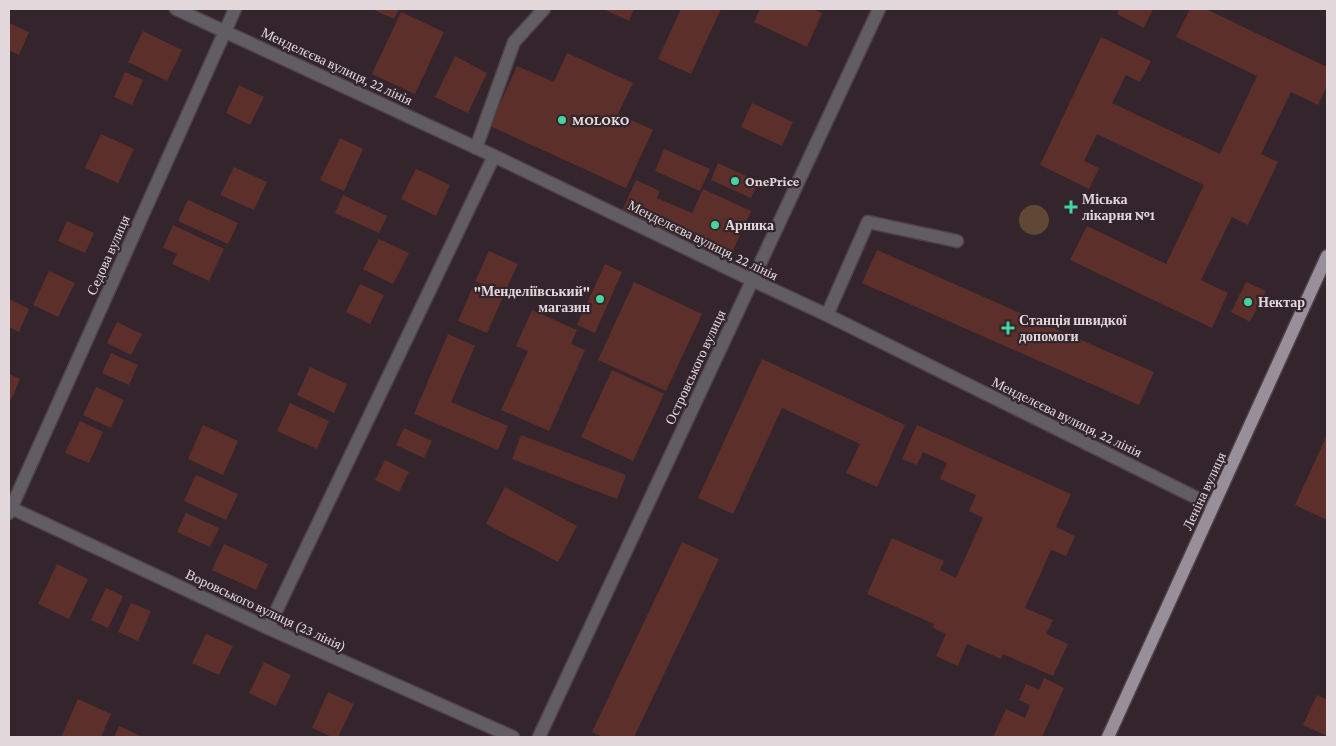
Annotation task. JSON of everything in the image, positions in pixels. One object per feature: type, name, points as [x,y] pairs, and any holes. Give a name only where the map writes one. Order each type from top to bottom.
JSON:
[{"type":"main road","name":"Леніна вулиця","points":[[1108,737],[1327,256]]},
{"type":"street","name":"Менделєєва вулиця, 22 лінія","points":[[176,9],[494,156],[827,315],[1213,506]]},
{"type":"street","name":"Седова вулиця","points":[[9,509],[235,9]]},
{"type":"street","points":[[476,148],[514,42],[544,9]]},
{"type":"street","name":"Островського вулиця","points":[[540,737],[879,9]]},
{"type":"street","points":[[268,628],[494,156]]},
{"type":"street","points":[[827,315],[868,222],[957,242]]},
{"type":"street","name":"Воровського вулиця (23 лiнiя)","points":[[9,509],[268,628],[513,737]]},
{"type":"shaded area","points":[[1034,205],[1045,209],[1049,220],[1045,231],[1034,235],[1023,231],[1019,220],[1023,209]]},
{"type":"building","points":[[372,9],[399,9],[394,19]]},
{"type":"building","points":[[603,9],[634,9],[629,21]]},
{"type":"building","points":[[681,9],[721,9],[691,74],[658,59]]},
{"type":"building","points":[[760,9],[813,9],[822,13],[807,47],[754,22]]},
{"type":"building","points":[[1119,9],[1153,9],[1144,28],[1117,14]]},
{"type":"building","points":[[1190,9],[1206,9],[1327,67],[1327,86],[1318,105],[1291,92],[1261,154],[1278,162],[1248,225],[1232,217],[1201,280],[1228,293],[1212,328],[1070,260],[1087,226],[1166,264],[1204,185],[1097,134],[1084,161],[1099,168],[1089,189],[1040,165],[1101,37],[1151,61],[1140,82],[1126,75],[1112,103],[1220,154],[1257,76],[1176,37]]},
{"type":"building","points":[[401,12],[444,32],[415,94],[372,74]]},
{"type":"building","points":[[9,23],[29,32],[19,55],[9,50]]},
{"type":"building","points":[[143,31],[182,50],[167,81],[128,62]]},
{"type":"building","name":"MOLOKO","points":[[567,53],[633,83],[618,114],[653,130],[626,188],[490,126],[517,66],[554,82]]},
{"type":"building","points":[[455,56],[487,73],[468,113],[435,97]]},
{"type":"building","points":[[125,72],[143,80],[132,105],[114,97]]},
{"type":"building","points":[[239,85],[264,97],[250,125],[226,113]]},
{"type":"building","points":[[752,103],[793,122],[782,146],[741,127]]},
{"type":"building","points":[[101,134],[134,149],[118,183],[85,168]]},
{"type":"building","points":[[340,138],[363,149],[344,191],[320,180]]},
{"type":"building","points":[[664,149],[710,169],[700,191],[655,171]]},
{"type":"building","name":"OnePrice","points":[[718,163],[759,182],[751,198],[711,180]]},
{"type":"building","points":[[234,167],[267,182],[254,210],[220,195]]},
{"type":"building","points":[[416,169],[450,185],[436,216],[401,199]]},
{"type":"building","points":[[636,180],[660,191],[657,198],[692,213],[703,189],[751,211],[729,259],[622,211]]},
{"type":"building","points":[[343,195],[387,216],[379,233],[335,213]]},
{"type":"building","points":[[188,200],[238,223],[228,244],[178,221]]},
{"type":"building","points":[[67,221],[94,233],[85,253],[58,241]]},
{"type":"building","points":[[173,225],[224,249],[209,281],[172,264],[177,254],[163,248]]},
{"type":"building","points":[[379,239],[409,253],[393,284],[363,269]]},
{"type":"building","name":"Станція швидкої допомоги","points":[[877,250],[1154,372],[1139,405],[862,283]]},
{"type":"building","points":[[489,251],[518,264],[504,294],[475,281]]},
{"type":"building","name":"\"Менделіївський\" магазин","points":[[605,264],[622,272],[595,333],[577,325]]},
{"type":"building","points":[[49,271],[75,283],[58,317],[33,305]]},
{"type":"building","points":[[634,282],[702,314],[666,391],[598,360]]},
{"type":"building","name":"Нектар","points":[[1246,282],[1266,291],[1250,322],[1231,312]]},
{"type":"building","points":[[360,284],[384,295],[370,324],[346,312]]},
{"type":"building","points":[[474,284],[503,297],[487,333],[458,321]]},
{"type":"building","points":[[9,299],[29,309],[19,332],[9,327]]},
{"type":"building","points":[[532,310],[577,330],[571,344],[585,350],[549,431],[501,410],[528,351],[516,346]]},
{"type":"building","points":[[117,322],[142,334],[131,355],[107,343]]},
{"type":"building","points":[[448,334],[475,346],[451,402],[508,426],[498,450],[414,414]]},
{"type":"building","points":[[111,353],[138,365],[129,385],[102,373]]},
{"type":"building","points":[[762,359],[905,425],[877,487],[846,473],[860,444],[782,408],[733,514],[698,498]]},
{"type":"building","points":[[310,367],[347,384],[334,413],[297,395]]},
{"type":"building","points":[[612,370],[664,394],[633,461],[581,437]]},
{"type":"building","points":[[9,374],[20,379],[11,400],[9,399]]},
{"type":"building","points":[[96,387],[124,400],[111,428],[83,415]]},
{"type":"building","points":[[290,403],[329,421],[317,449],[277,431]]},
{"type":"building","points":[[80,421],[103,432],[89,463],[65,453]]},
{"type":"building","points":[[203,425],[238,441],[223,475],[188,459]]},
{"type":"building","points":[[917,425],[1071,494],[1056,527],[1075,536],[1066,556],[1051,550],[1025,608],[1053,620],[1046,634],[1068,644],[1053,676],[1003,654],[1001,659],[967,644],[958,666],[936,656],[946,634],[933,628],[934,624],[867,594],[892,538],[944,561],[940,570],[956,578],[983,518],[969,511],[976,495],[940,479],[947,463],[923,452],[917,465],[902,459]]},
{"type":"building","points":[[404,428],[432,441],[424,458],[396,445]]},
{"type":"building","points":[[521,435],[626,475],[617,499],[512,459]]},
{"type":"building","points":[[1327,435],[1327,520],[1295,505]]},
{"type":"building","points":[[385,460],[409,472],[399,492],[375,480]]},
{"type":"building","points":[[196,475],[238,494],[226,520],[184,501]]},
{"type":"building","points":[[505,487],[577,526],[558,562],[486,524]]},
{"type":"building","points":[[186,513],[219,528],[210,547],[177,532]]},
{"type":"building","points":[[682,542],[719,559],[634,737],[603,737],[592,732]]},
{"type":"building","points":[[224,544],[268,564],[256,590],[212,570]]},
{"type":"building","points":[[57,564],[88,579],[69,619],[38,604]]},
{"type":"building","points":[[106,588],[123,596],[108,628],[91,620]]},
{"type":"building","points":[[131,603],[151,611],[138,641],[118,632]]},
{"type":"building","points":[[206,634],[233,646],[219,675],[192,663]]},
{"type":"building","points":[[264,662],[291,675],[276,706],[249,693]]},
{"type":"building","points":[[1044,678],[1064,688],[1042,737],[993,737],[1006,709],[1025,718],[1030,705],[1019,700],[1026,684],[1039,690]]},
{"type":"building","points":[[328,692],[354,704],[338,737],[332,737],[312,728]]},
{"type":"building","points":[[1317,695],[1327,700],[1327,736],[1303,725]]},
{"type":"building","points":[[78,699],[111,714],[101,737],[61,737]]},
{"type":"building","points":[[119,726],[143,737],[114,737]]},
{"type":"place","name":"MOLOKO","points":[[562,120]]},
{"type":"place","name":"OnePrice","points":[[735,181]]},
{"type":"place","name":"Міська лікарня №1","points":[[1071,207]]},
{"type":"place","name":"Арника","points":[[715,225]]},
{"type":"place","name":"\"Менделіївський\" магазин","points":[[600,299]]},
{"type":"place","name":"Нектар","points":[[1248,302]]},
{"type":"place","name":"Станція швидкої допомоги","points":[[1008,328]]}]
